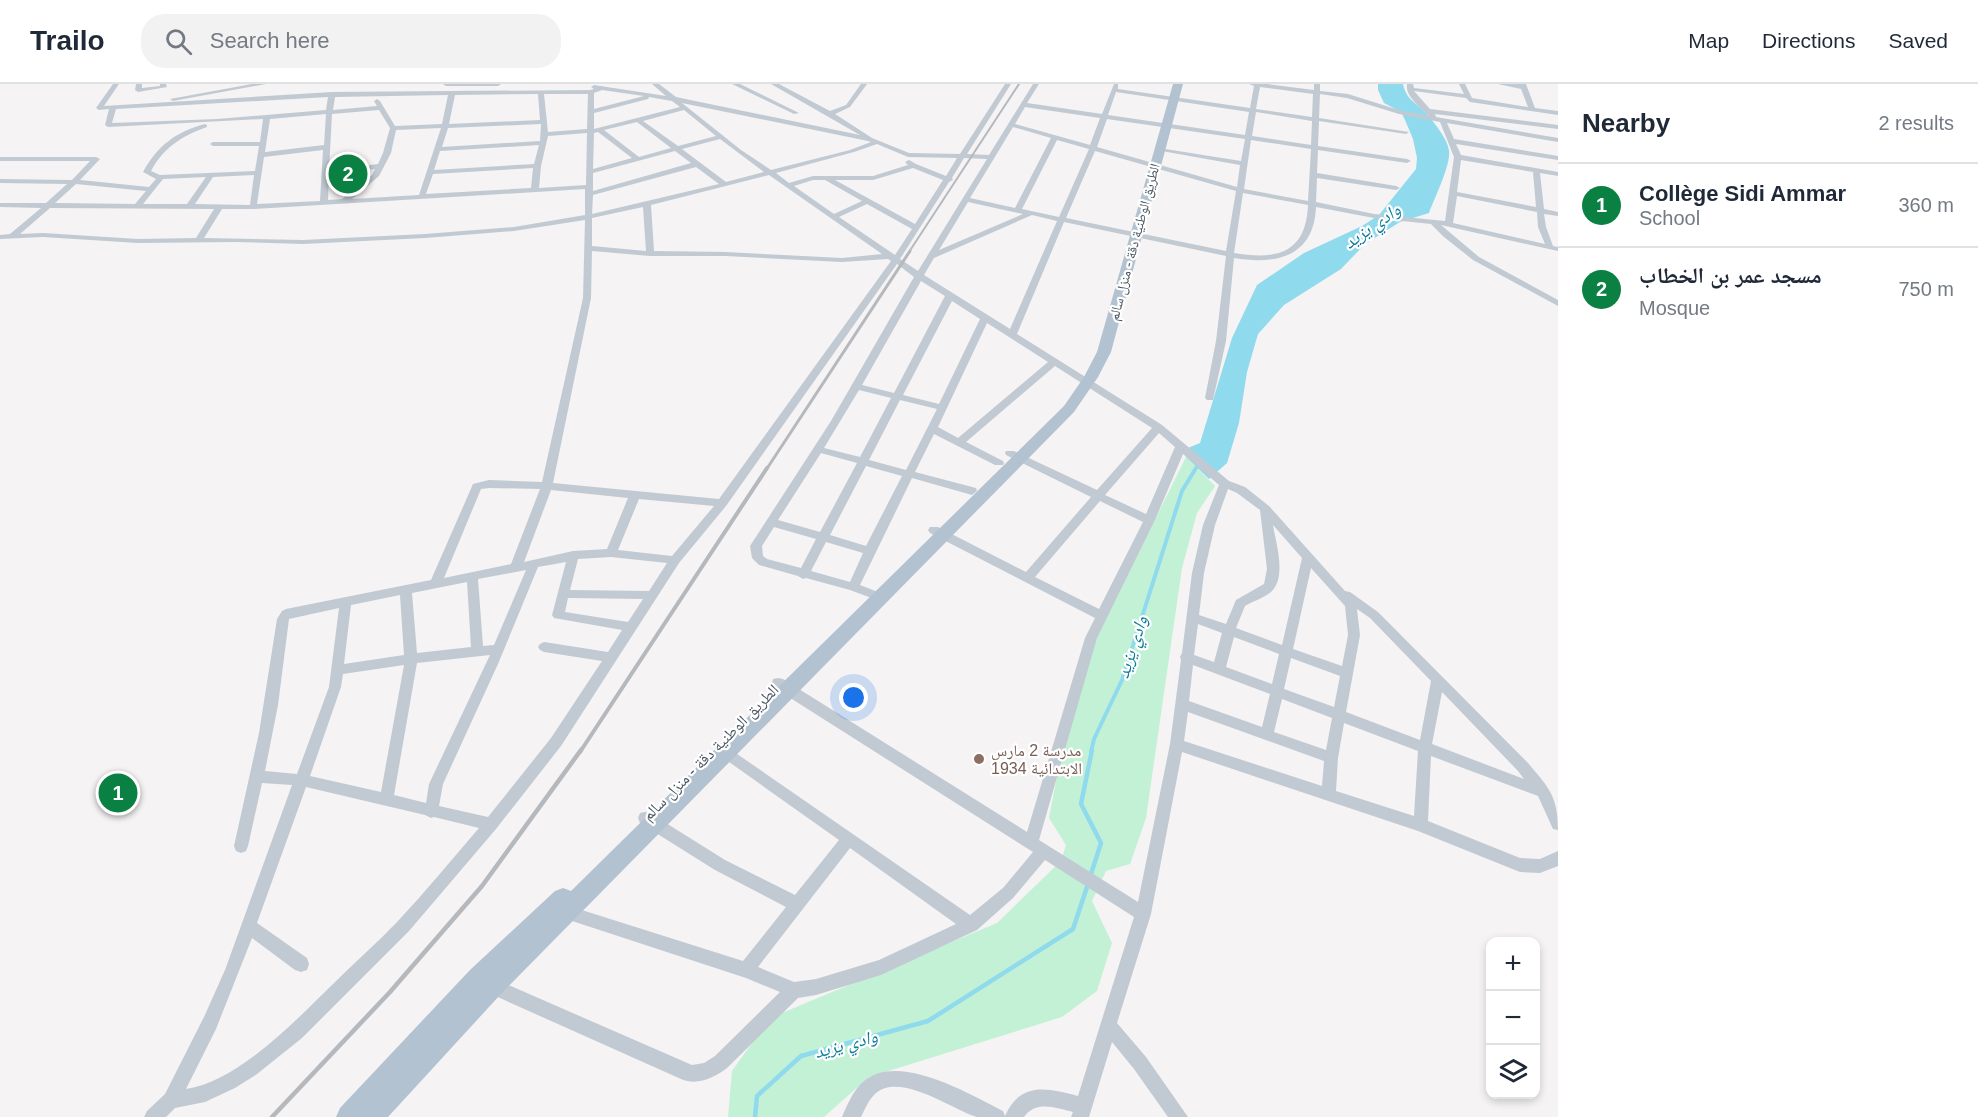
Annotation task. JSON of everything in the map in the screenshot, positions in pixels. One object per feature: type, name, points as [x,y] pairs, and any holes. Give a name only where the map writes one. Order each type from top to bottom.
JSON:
[{"type":"main road","name":"الطريق الوطنية دقة - منزل سالم","points":[[939,533],[972,491],[1010,458],[1061,420],[1104,352],[1178,84]]},
{"type":"main road","name":"الطريق الوطنية دقة - منزل سالم","points":[[349,1117],[650,821],[783,686],[868,593],[939,533],[1010,458]]},
{"type":"main road","name":"الطريق الوطنية دقة - منزل سالم","points":[[370,1117],[485,982],[566,912],[650,821],[727,753],[783,686]]},
{"type":"street","points":[[116,84],[98,108],[332,94],[539,93],[596,90],[674,99],[873,140]]},
{"type":"street","points":[[139,84],[138,89],[140,90],[164,87],[163,84]]},
{"type":"street","points":[[136,106],[193,95],[220,87],[263,84]]},
{"type":"street","points":[[337,84],[341,94]]},
{"type":"street","points":[[400,93],[402,84]]},
{"type":"street","points":[[441,93],[446,84],[498,84],[507,87],[506,93]]},
{"type":"street","points":[[535,190],[537,166],[546,134],[537,84]]},
{"type":"street","points":[[575,84],[596,90]]},
{"type":"street","points":[[655,84],[720,137],[893,258],[1054,362],[1083,388],[1158,427],[1221,480],[1241,490],[1265,509],[1308,558],[1342,592],[1374,615],[1522,767],[1543,792],[1558,824]]},
{"type":"street","points":[[735,84],[796,113]]},
{"type":"street","points":[[774,84],[873,140],[908,155],[991,158]]},
{"type":"street","points":[[829,114],[848,106],[864,84]]},
{"type":"street","points":[[171,1100],[199,1095],[229,1082],[296,1032],[332,999],[403,926],[491,824],[556,741],[675,560],[722,503],[893,258],[916,229],[1008,84]]},
{"type":"street","points":[[985,318],[944,408],[869,551],[868,593],[763,562],[758,558],[756,546],[836,421],[919,276],[1036,84]]},
{"type":"street","points":[[1210,398],[1221,341],[1230,253],[1256,84],[1318,88],[1401,113],[1558,140]]},
{"type":"street","points":[[1462,84],[1471,100],[1558,113]]},
{"type":"street","points":[[1494,84],[1500,105]]},
{"type":"street","points":[[1502,84],[1524,86],[1532,109]]},
{"type":"street","points":[[1409,86],[1467,96]]},
{"type":"street","points":[[1409,86],[1416,100],[1433,119]]},
{"type":"street","points":[[622,92],[642,87]]},
{"type":"street","points":[[1012,335],[1063,220],[1115,87],[1174,98],[1406,132]]},
{"type":"street","points":[[190,104],[193,95],[192,88]]},
{"type":"street","points":[[967,200],[1137,236],[1269,259],[1285,253],[1306,236],[1311,223],[1318,88]]},
{"type":"street","points":[[516,567],[547,486],[587,298],[589,190],[596,130],[592,111],[596,90]]},
{"type":"street","points":[[345,201],[375,176],[387,153],[393,128],[380,108],[374,93]]},
{"type":"street","points":[[422,196],[445,126],[452,93]]},
{"type":"street","points":[[324,202],[332,94]]},
{"type":"street","points":[[592,111],[652,96]]},
{"type":"street","points":[[1025,105],[1407,161]]},
{"type":"street","points":[[773,120],[817,107]]},
{"type":"street","points":[[113,108],[108,124],[219,121],[380,108]]},
{"type":"street","points":[[546,134],[596,130],[686,108]]},
{"type":"street","points":[[1428,111],[1558,127]]},
{"type":"street","points":[[253,207],[267,117]]},
{"type":"street","points":[[638,120],[725,185]]},
{"type":"street","points":[[219,121],[173,138],[147,172],[160,178],[259,173]]},
{"type":"street","points":[[393,128],[544,122]]},
{"type":"street","points":[[1443,122],[1458,156],[1449,224]]},
{"type":"street","points":[[1012,125],[1054,139]]},
{"type":"street","points":[[596,130],[636,158]]},
{"type":"street","points":[[1492,163],[1493,130]]},
{"type":"street","points":[[1006,134],[1083,144],[1240,190],[1374,216],[1449,224],[1554,248]]},
{"type":"street","points":[[1529,135],[1542,227],[1554,248]]},
{"type":"street","points":[[590,172],[720,137]]},
{"type":"street","points":[[1018,210],[1054,139]]},
{"type":"street","points":[[0,237],[130,241],[303,242],[425,237],[514,229],[589,217],[725,185],[873,140]]},
{"type":"street","points":[[1451,141],[1558,158]]},
{"type":"street","points":[[437,149],[544,143]]},
{"type":"street","points":[[213,144],[263,144]]},
{"type":"street","points":[[261,155],[327,147]]},
{"type":"street","points":[[1159,150],[1245,164]]},
{"type":"street","points":[[908,155],[908,160],[913,166],[949,180]]},
{"type":"street","points":[[1458,156],[1558,174]]},
{"type":"street","points":[[2,159],[96,159],[74,183],[13,236]]},
{"type":"street","points":[[0,205],[253,207],[535,190],[589,190],[697,164]]},
{"type":"street","points":[[326,172],[379,166]]},
{"type":"street","points":[[429,172],[537,166]]},
{"type":"street","points":[[789,185],[813,178],[873,178],[913,166]]},
{"type":"street","points":[[189,207],[211,175]]},
{"type":"street","points":[[1313,175],[1395,188]]},
{"type":"street","points":[[136,207],[160,178]]},
{"type":"street","points":[[828,179],[916,229]]},
{"type":"street","points":[[0,181],[74,183],[150,189]]},
{"type":"street","points":[[1453,193],[1558,214]]},
{"type":"street","points":[[835,216],[866,202]]},
{"type":"street","points":[[648,204],[650,254]]},
{"type":"street","points":[[199,240],[219,207]]},
{"type":"street","points":[[931,256],[1031,213]]},
{"type":"street","points":[[1433,222],[1461,249],[1480,262],[1558,303]]},
{"type":"street","points":[[588,248],[650,254],[725,254],[842,260],[893,258]]},
{"type":"street","points":[[803,574],[950,296]]},
{"type":"street","points":[[959,442],[1054,362]]},
{"type":"street","points":[[855,386],[944,408]]},
{"type":"street","points":[[1027,578],[1158,427]]},
{"type":"street","points":[[933,429],[959,442],[1010,458],[1098,494],[1149,520]]},
{"type":"street","points":[[566,912],[746,970],[794,990],[816,987],[881,967],[971,925],[1008,893],[1043,849],[1052,765],[1091,638],[1182,447]]},
{"type":"street","points":[[817,449],[972,491]]},
{"type":"street","points":[[1014,1117],[1019,1105],[1029,1099],[1041,1097],[1081,1112],[1143,914],[1164,816],[1176,744],[1198,573],[1221,480]]},
{"type":"street","points":[[436,582],[477,487],[489,484],[547,486],[722,503]]},
{"type":"street","points":[[610,553],[635,494]]},
{"type":"street","points":[[1219,669],[1229,631],[1240,603],[1263,591],[1272,582],[1273,572],[1265,509]]},
{"type":"street","points":[[771,522],[869,551]]},
{"type":"street","points":[[939,533],[1100,615]]},
{"type":"street","points":[[241,846],[274,688],[283,617],[291,612],[573,555],[610,553],[675,560]]},
{"type":"street","points":[[573,555],[559,616],[630,627]]},
{"type":"street","points":[[1267,735],[1308,558]]},
{"type":"street","points":[[431,812],[441,773],[534,564]]},
{"type":"street","points":[[472,575],[477,650]]},
{"type":"street","points":[[386,801],[411,659],[406,589]]},
{"type":"street","points":[[1329,794],[1331,758],[1354,635],[1351,605],[1342,592]]},
{"type":"street","points":[[564,594],[651,595]]},
{"type":"street","points":[[153,1117],[171,1100],[210,1023],[248,926],[322,727],[339,670],[346,601]]},
{"type":"street","points":[[1192,617],[1346,673]]},
{"type":"street","points":[[544,647],[611,657]]},
{"type":"street","points":[[339,670],[498,649]]},
{"type":"street","points":[[1186,657],[1543,792]]},
{"type":"street","points":[[1421,825],[1425,748],[1437,682]]},
{"type":"street","points":[[783,686],[1143,914]]},
{"type":"street","points":[[1182,704],[1331,758]]},
{"type":"street","points":[[1176,744],[1421,825],[1520,865],[1536,868],[1549,865],[1558,858]]},
{"type":"street","points":[[727,753],[971,925]]},
{"type":"street","points":[[257,777],[301,780],[431,812],[491,824]]},
{"type":"street","points":[[650,821],[720,864],[797,904]]},
{"type":"street","points":[[746,970],[849,839]]},
{"type":"street","points":[[248,926],[301,964]]},
{"type":"street","points":[[485,982],[687,1073],[696,1074],[712,1069],[721,1062],[794,990]]},
{"type":"street","points":[[1108,1025],[1140,1062],[1178,1117]]},
{"type":"street","points":[[851,1117],[861,1098],[872,1085],[888,1079],[906,1079],[927,1085],[997,1117]]},
{"type":"green space","points":[[1186,457],[1215,486],[1197,513],[1182,568],[1146,818],[1130,864],[1106,871],[1092,901],[1112,943],[1097,991],[1062,1017],[869,1077],[824,1117],[728,1117],[732,1071],[770,1018],[997,923],[1061,861],[1066,845],[1049,818],[1066,729],[1096,639]]},
{"type":"water","name":"وادي يزيد","points":[[1378,84],[1403,84],[1409,97],[1432,120],[1448,146],[1447,165],[1429,213],[1400,222],[1365,244],[1341,269],[1284,305],[1258,334],[1247,372],[1239,423],[1227,463],[1209,479],[1186,457],[1183,450],[1200,443],[1232,338],[1257,285],[1304,253],[1362,226],[1379,215],[1416,169],[1417,158],[1413,139],[1405,120],[1401,112],[1384,103],[1378,90]]},
{"type":"waterway","name":"وادي يزيد","points":[[1195,470],[1199,463]]},
{"type":"waterway","name":"وادي يزيد","points":[[1091,752],[1094,739],[1122,680],[1182,491],[1196,468]]},
{"type":"waterway","name":"وادي يزيد","points":[[1090,877],[1101,843],[1081,804],[1092,750]]},
{"type":"waterway","name":"وادي يزيد","points":[[755,1117],[757,1096],[801,1056],[928,1021],[1073,929],[1088,884]]},
{"type":"railway","points":[[909,252],[1019,84]]},
{"type":"railway","points":[[766,470],[910,251]]},
{"type":"railway","points":[[580,752],[767,468]]},
{"type":"railway","points":[[272,1117],[390,992],[482,886],[581,750]]},
{"type":"place","name":"مسجد عمر بن الخطاب","points":[[348,174]]},
{"type":"place","name":"مدرسة 2 مارس 1934 الابتدائية","points":[[979,759]]},
{"type":"place","name":"Collège Sidi Ammar","points":[[118,793]]}]
